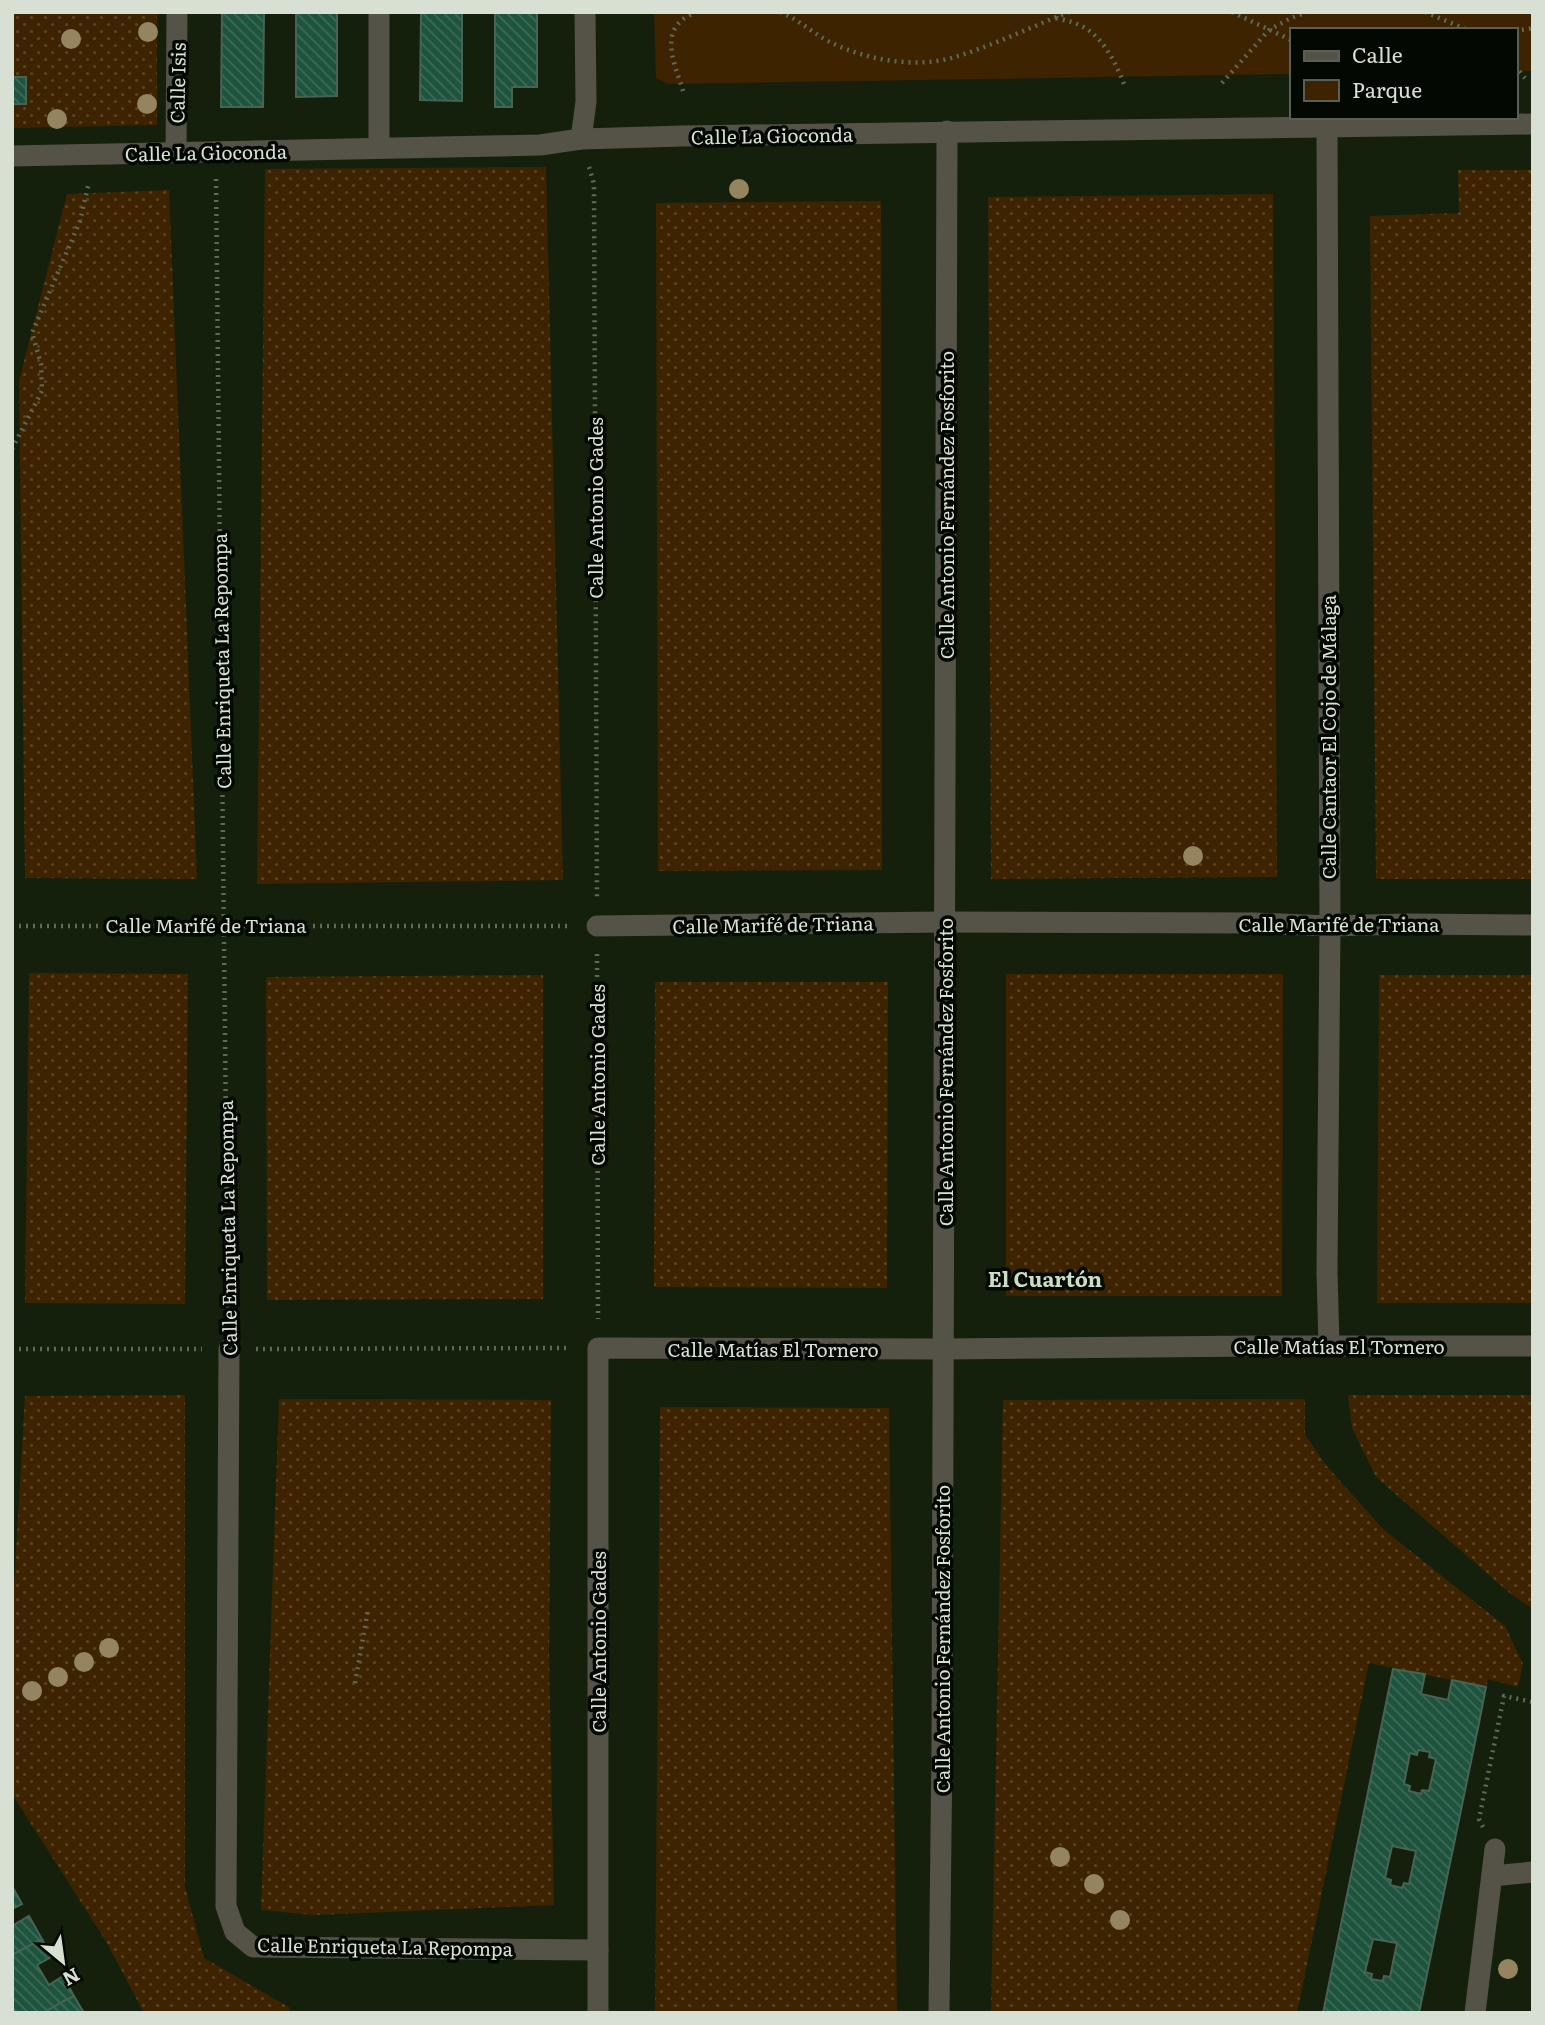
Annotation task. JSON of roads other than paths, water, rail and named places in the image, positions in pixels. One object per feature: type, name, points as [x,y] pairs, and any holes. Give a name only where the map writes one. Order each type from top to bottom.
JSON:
[{"type":"street","name":"Calle Isis","points":[[176,153],[177,12]]},
{"type":"street","points":[[379,12],[379,148]]},
{"type":"street","points":[[581,139],[586,102],[585,12]]},
{"type":"street","name":"Calle La Gioconda","points":[[12,156],[540,145],[581,139],[947,131],[1533,124]]},
{"type":"street","name":"Calle Cantaor El Cojo de Málaga","points":[[1327,127],[1329,1346]]},
{"type":"street","name":"Calle Antonio Fernández Fosforito","points":[[939,2013],[944,1349],[947,131]]},
{"type":"street","name":"Calle Marifé de Triana","points":[[597,926],[945,922],[1533,925]]},
{"type":"street","name":"Calle Matías El Tornero","points":[[598,1348],[1533,1346]]},
{"type":"street","name":"Calle Antonio Gades","points":[[598,1348],[598,2013]]},
{"type":"street","name":"Calle Enriqueta La Repompa","points":[[229,1349],[226,1906],[235,1932],[253,1947],[598,1950]]},
{"type":"street","points":[[1475,2013],[1495,1849]]},
{"type":"street","points":[[1492,1876],[1533,1872]]},
{"type":"district","name":"El Cuartón","points":[[1045,1277]]}]
